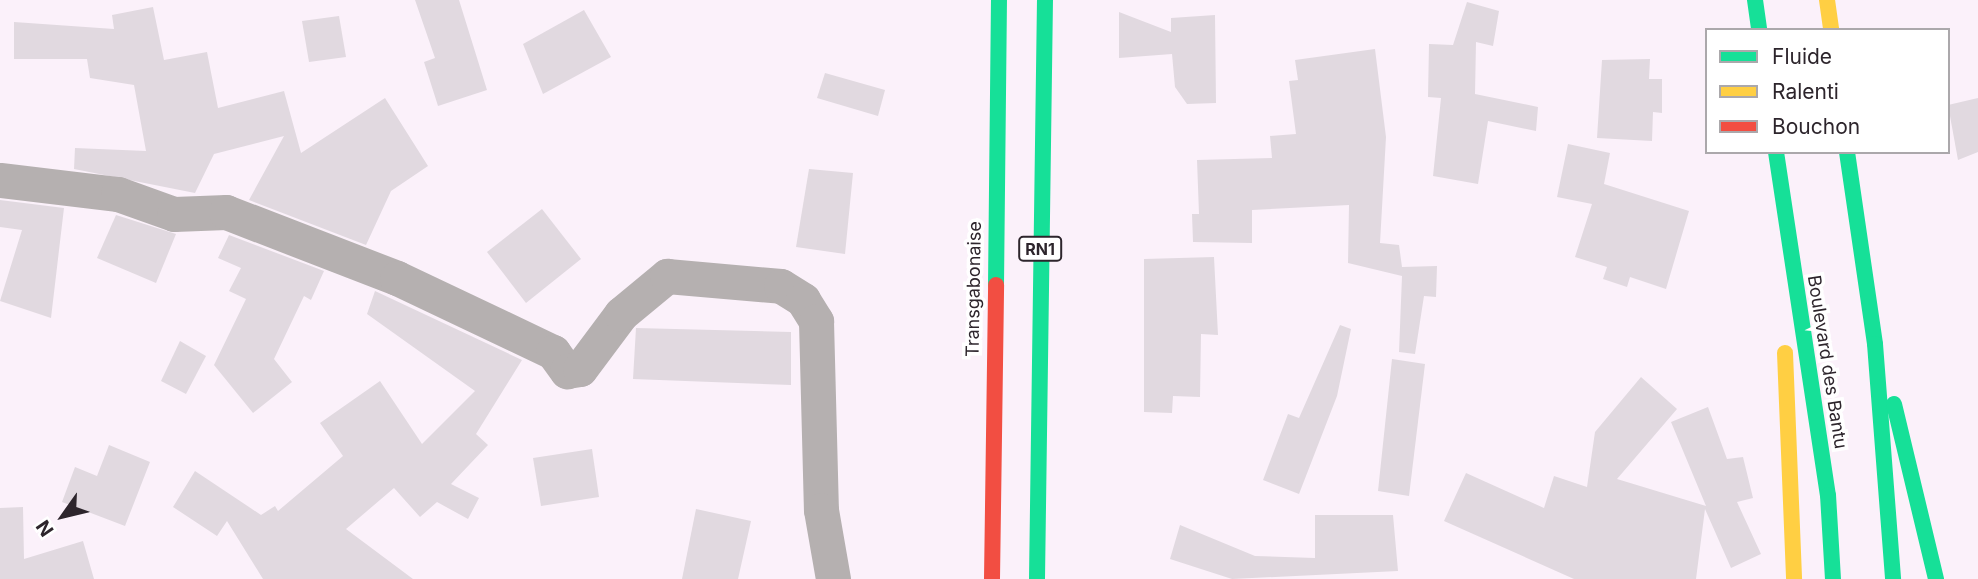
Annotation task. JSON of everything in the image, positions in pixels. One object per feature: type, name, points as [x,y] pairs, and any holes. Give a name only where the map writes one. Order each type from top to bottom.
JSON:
[{"type":"highway","name":"Transgabonaise","points":[[992,579],[999,0]]},
{"type":"highway","name":"RN1","points":[[1037,579],[1045,0]]},
{"type":"highway","points":[[1755,0],[1759,28]]},
{"type":"highway","points":[[1827,0],[1831,28]]},
{"type":"highway","name":"Boulevard des Bantu","points":[[1776,154],[1828,495],[1833,579]]},
{"type":"highway","points":[[1847,154],[1874,344],[1893,579]]},
{"type":"highway","points":[[1785,222],[1794,579]]},
{"type":"highway","points":[[1874,344],[1913,462],[1936,579]]},
{"type":"highway","points":[[1037,554],[1047,579]]},
{"type":"street","points":[[0,180],[118,194],[174,214],[226,212],[409,284],[553,352],[567,372],[580,369],[621,314],[667,276],[781,286],[803,300],[816,321],[821,509],[833,579]]},
{"type":"building","points":[[415,0],[459,0],[487,90],[438,106],[424,62],[435,58]]},
{"type":"building","points":[[1467,2],[1499,11],[1493,46],[1476,42],[1475,94],[1538,107],[1536,131],[1488,121],[1478,184],[1433,176],[1441,98],[1428,97],[1429,44],[1453,45]]},
{"type":"building","points":[[153,7],[164,60],[207,52],[218,108],[284,91],[301,153],[385,98],[428,166],[391,191],[366,245],[249,200],[284,136],[214,154],[195,193],[74,169],[75,148],[146,151],[134,85],[90,78],[87,59],[14,59],[14,22],[114,29],[112,15]]},
{"type":"building","points":[[584,10],[611,57],[543,94],[523,44]]},
{"type":"building","points":[[1119,12],[1171,32],[1171,18],[1215,15],[1216,103],[1187,104],[1175,87],[1172,54],[1119,58]]},
{"type":"building","points":[[339,16],[346,57],[309,62],[302,21]]},
{"type":"building","points":[[1375,49],[1386,137],[1380,243],[1399,245],[1402,267],[1437,266],[1436,297],[1424,296],[1415,354],[1399,352],[1402,276],[1348,263],[1349,205],[1252,210],[1252,243],[1193,242],[1192,214],[1199,214],[1197,160],[1272,158],[1270,136],[1296,134],[1289,81],[1298,80],[1295,60]]},
{"type":"building","points":[[1650,59],[1649,79],[1662,79],[1662,113],[1653,112],[1652,141],[1597,138],[1602,60]]},
{"type":"building","points":[[825,73],[885,90],[878,116],[817,98]]},
{"type":"building","points":[[1978,98],[1978,152],[1958,160],[1950,116],[1950,105]]},
{"type":"building","points":[[1568,144],[1610,153],[1604,184],[1689,211],[1666,289],[1630,277],[1627,287],[1603,279],[1607,267],[1575,257],[1592,204],[1557,197]]},
{"type":"building","points":[[809,169],[853,173],[845,254],[796,247]]},
{"type":"building","points":[[0,200],[64,208],[51,318],[0,301],[22,230],[0,227]]},
{"type":"building","points":[[542,209],[581,259],[526,303],[487,252]]},
{"type":"building","points":[[116,215],[176,234],[156,283],[97,258]]},
{"type":"building","points":[[229,235],[324,271],[311,300],[304,296],[274,359],[292,382],[253,413],[214,365],[246,299],[229,291],[241,268],[218,258]]},
{"type":"building","points":[[1214,257],[1218,335],[1201,334],[1200,397],[1173,396],[1172,413],[1144,412],[1144,259]]},
{"type":"building","points":[[375,291],[522,360],[476,434],[488,445],[451,484],[479,498],[468,519],[437,502],[420,517],[394,488],[346,529],[413,579],[263,579],[227,521],[217,536],[173,507],[195,471],[261,515],[275,506],[278,511],[343,456],[320,423],[380,381],[422,444],[475,391],[367,314]]},
{"type":"building","points":[[1340,325],[1351,329],[1337,396],[1299,494],[1263,480],[1288,414],[1299,418]]},
{"type":"building","points":[[636,328],[791,332],[791,385],[633,379]]},
{"type":"building","points":[[180,341],[206,356],[186,394],[161,381]]},
{"type":"building","points":[[1392,359],[1425,364],[1409,496],[1378,491]]},
{"type":"building","points":[[1641,377],[1677,409],[1617,479],[1706,506],[1671,422],[1708,407],[1727,459],[1743,457],[1753,498],[1737,502],[1761,554],[1731,568],[1705,509],[1696,579],[1574,579],[1444,521],[1466,473],[1544,508],[1554,476],[1587,487],[1595,432]]},
{"type":"building","points":[[109,445],[150,462],[125,526],[62,502],[75,467],[97,476]]},
{"type":"building","points":[[592,449],[599,497],[541,506],[533,458]]},
{"type":"building","points":[[23,507],[24,559],[83,541],[94,579],[0,579],[0,508]]},
{"type":"building","points":[[696,509],[751,521],[738,579],[682,579]]},
{"type":"building","points":[[1315,515],[1393,515],[1398,571],[1232,579],[1170,559],[1180,525],[1255,556],[1315,558]]},
{"type":"traffic: fast","points":[[996,285],[999,0]]},
{"type":"traffic: fast","points":[[1037,579],[1045,0]]},
{"type":"traffic: fast","points":[[1755,0],[1759,28]]},
{"type":"traffic: fast","points":[[1776,154],[1828,495],[1833,579]]},
{"type":"traffic: fast","points":[[1847,154],[1875,344],[1893,579]]},
{"type":"traffic: fast","points":[[1894,404],[1936,579]]},
{"type":"traffic: slow","points":[[1827,0],[1831,28]]},
{"type":"traffic: slow","points":[[1785,353],[1794,579]]},
{"type":"traffic: jam","points":[[992,579],[996,285]]}]
